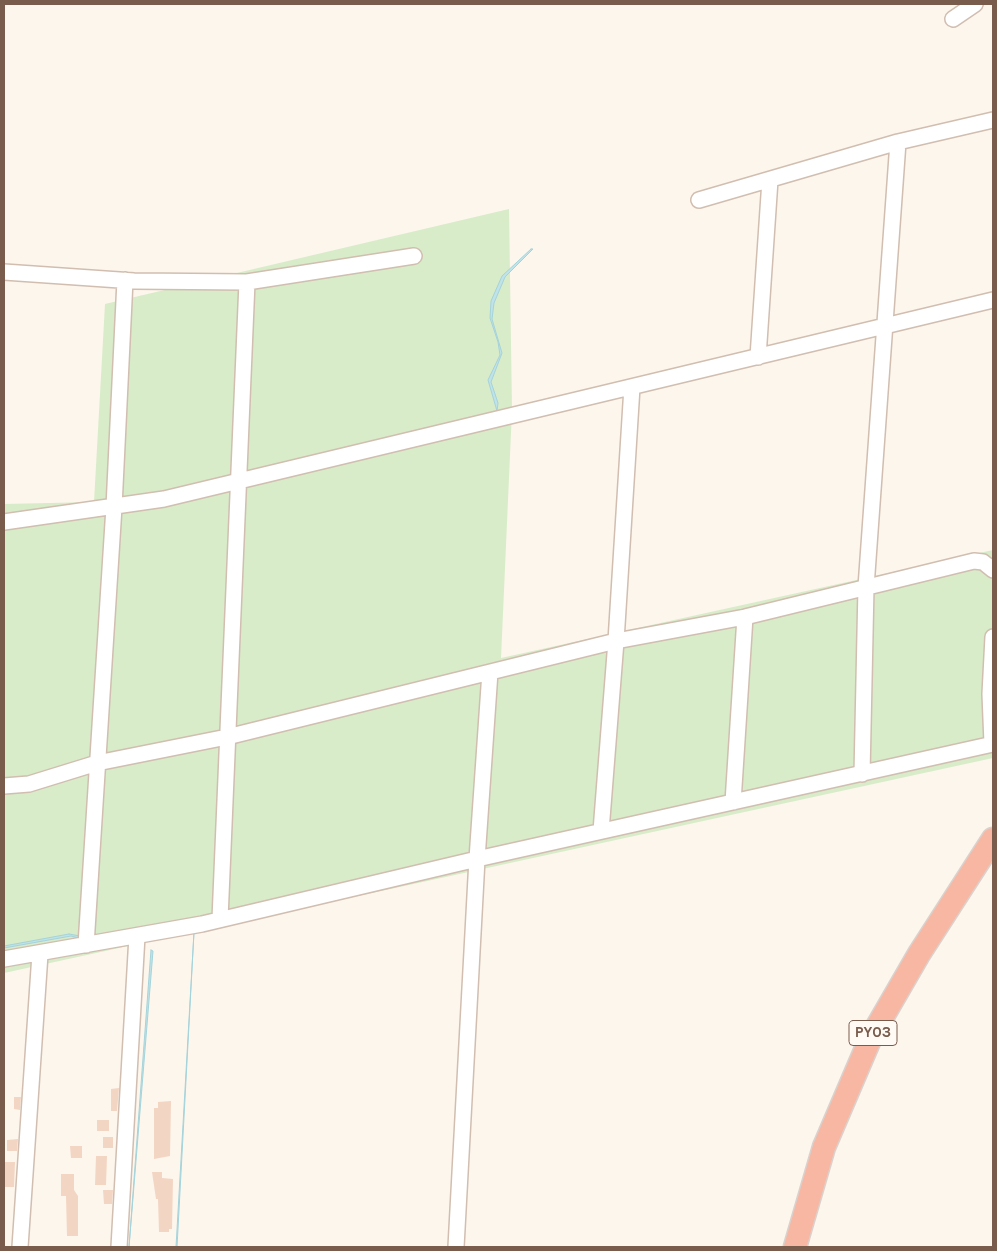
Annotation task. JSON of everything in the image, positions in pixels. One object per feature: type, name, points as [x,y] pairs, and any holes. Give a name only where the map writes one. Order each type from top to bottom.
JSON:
[{"type":"highway","name":"PY03","points":[[795,1247],[824,1147],[870,1037],[919,954],[993,839]]},
{"type":"street","points":[[953,19],[975,4]]},
{"type":"street","points":[[699,200],[898,142],[993,120]]},
{"type":"street","points":[[862,774],[866,587],[898,142]]},
{"type":"street","points":[[758,357],[770,180]]},
{"type":"street","points":[[4,272],[126,280],[247,282],[414,256]]},
{"type":"street","points":[[86,945],[114,507],[126,280]]},
{"type":"street","points":[[220,919],[247,282]]},
{"type":"street","points":[[4,522],[164,498],[993,300]]},
{"type":"street","points":[[601,831],[616,641],[632,387]]},
{"type":"street","points":[[4,786],[29,784],[97,763],[227,737],[616,641],[744,617],[974,560],[990,565],[993,570]]},
{"type":"street","points":[[733,802],[744,617]]},
{"type":"street","points":[[4,960],[220,919],[477,859],[993,744],[990,694],[993,637]]},
{"type":"street","points":[[456,1247],[477,859],[490,672]]},
{"type":"street","points":[[118,1247],[137,936]]},
{"type":"street","points":[[20,1247],[40,954]]},
{"type":"green space","points":[[509,209],[512,410],[501,658],[993,550],[993,758],[4,973],[4,504],[94,502],[105,304]]},
{"type":"water","points":[[533,249],[505,277],[494,303],[492,319],[502,353],[491,382],[498,403],[497,411],[488,380],[500,355],[490,318],[491,301],[502,276]]},
{"type":"water","points":[[194,932],[177,1247],[176,1247]]},
{"type":"water","points":[[69,934],[80,936],[79,938],[71,936],[4,948],[4,946]]},
{"type":"water","points":[[151,950],[153,951],[129,1247]]},
{"type":"building","points":[[119,1088],[117,1111],[111,1111],[111,1089]]},
{"type":"building","points":[[14,1097],[21,1097],[20,1110],[14,1109]]},
{"type":"building","points":[[171,1101],[170,1156],[154,1159],[154,1108],[158,1108],[158,1102]]},
{"type":"building","points":[[97,1120],[109,1120],[109,1131],[97,1131]]},
{"type":"building","points":[[103,1137],[113,1137],[113,1148],[103,1148]]},
{"type":"building","points":[[18,1139],[17,1151],[7,1151],[7,1140]]},
{"type":"building","points":[[70,1146],[82,1146],[82,1158],[71,1158]]},
{"type":"building","points":[[96,1156],[107,1156],[106,1185],[95,1185]]},
{"type":"building","points":[[4,1162],[15,1162],[14,1187],[4,1187]]},
{"type":"building","points":[[152,1172],[162,1172],[162,1178],[173,1179],[172,1229],[169,1229],[169,1232],[159,1232],[158,1199],[156,1199]]},
{"type":"building","points":[[61,1174],[74,1174],[74,1190],[78,1196],[78,1236],[67,1236],[66,1196],[61,1196]]},
{"type":"building","points":[[103,1190],[113,1190],[112,1204],[104,1204]]}]
